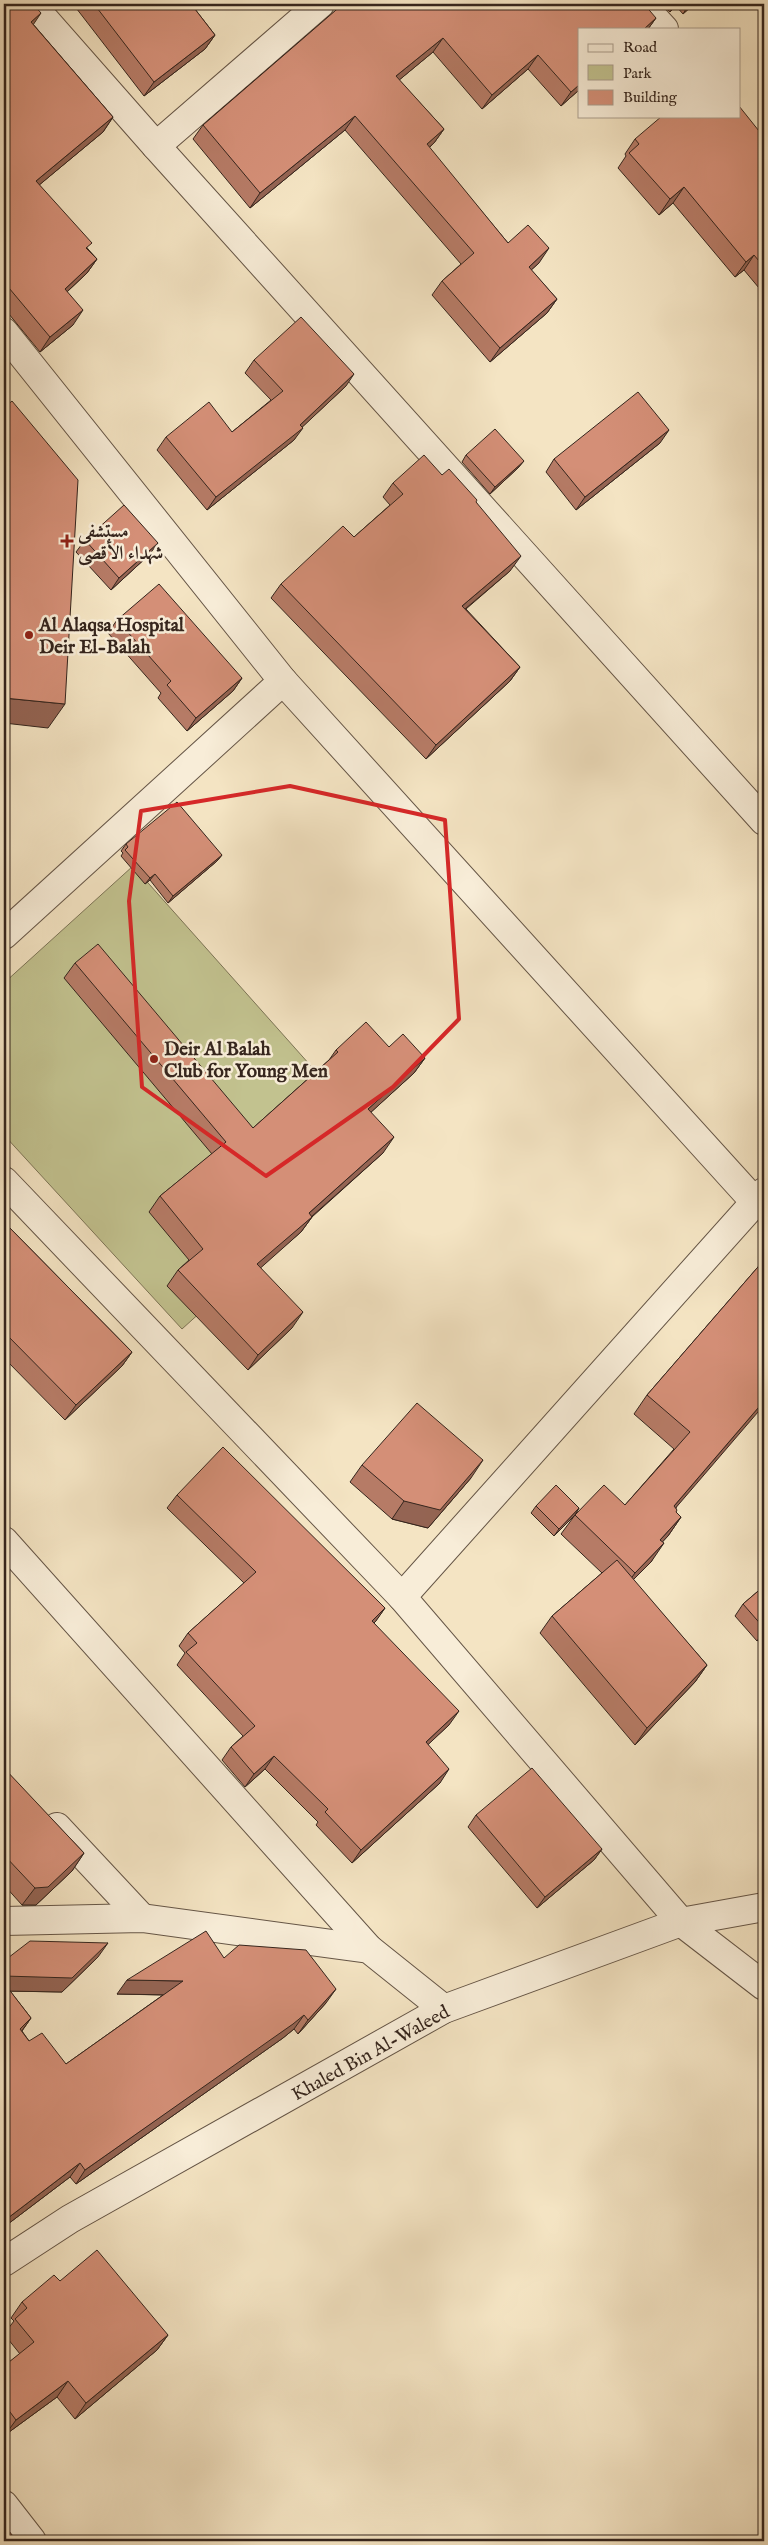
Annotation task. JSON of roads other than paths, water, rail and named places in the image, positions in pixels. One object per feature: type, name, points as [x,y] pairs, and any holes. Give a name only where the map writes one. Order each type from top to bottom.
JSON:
[{"type":"street","points":[[31,4],[156,146],[764,821]]},
{"type":"street","points":[[156,146],[320,4]]},
{"type":"street","points":[[641,4],[663,28]]},
{"type":"street","points":[[4,332],[282,681],[759,1197],[402,1597]]},
{"type":"street","points":[[4,935],[282,681]]},
{"type":"street","points":[[4,1181],[402,1597],[681,1922],[764,1986]]},
{"type":"street","points":[[4,1541],[369,1949],[444,2009]]},
{"type":"street","points":[[43,1811],[142,1918]]},
{"type":"street","name":"Khaled Bin Al-Waleed","points":[[4,2262],[70,2219],[444,2009],[681,1922],[764,1907]]},
{"type":"street","points":[[4,1921],[142,1918],[369,1949]]},
{"type":"street","points":[[4,2505],[32,2541]]},
{"type":"place","name":"مستشفى شهداء الأقصى","points":[[67,541]]},
{"type":"place","name":"Al Alaqsa Hospital Deir El-Balah","points":[[29,635]]},
{"type":"place","name":"Deir Al Balah Club for Young Men","points":[[154,1059]]}]
